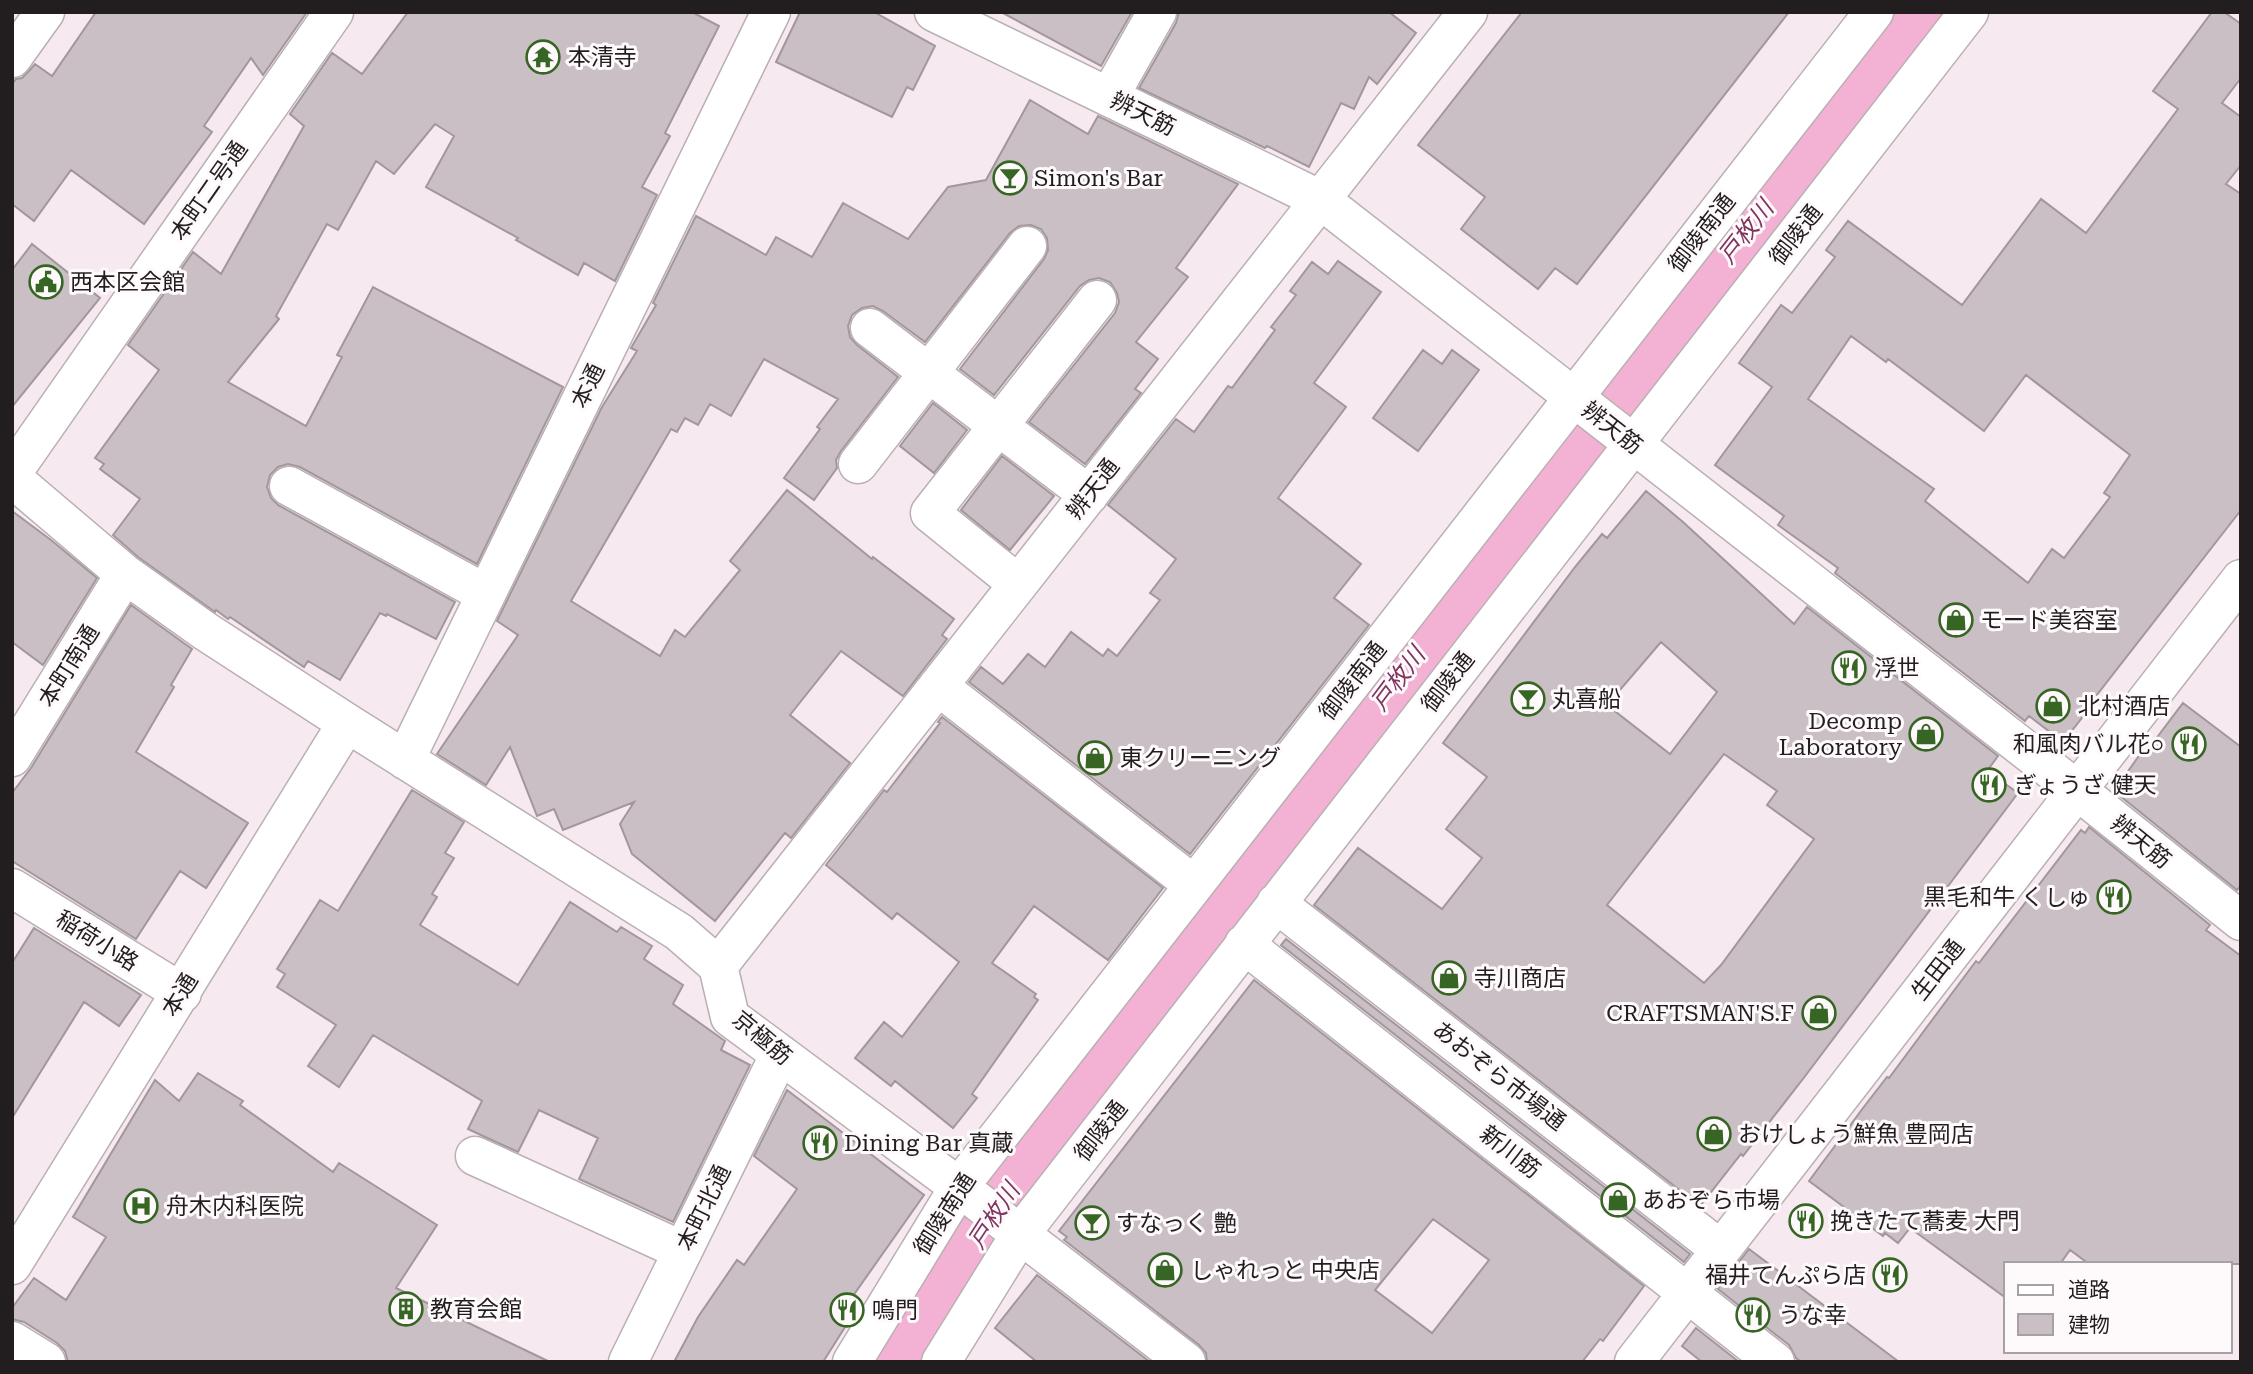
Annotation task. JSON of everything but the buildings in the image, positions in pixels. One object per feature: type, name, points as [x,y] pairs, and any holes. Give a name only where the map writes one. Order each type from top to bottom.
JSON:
[{"type":"street","points":[[12,58],[45,12]]},
{"type":"street","name":"本町二号通","points":[[12,475],[334,12]]},
{"type":"street","name":"本通","points":[[405,760],[771,12]]},
{"type":"street","name":"辨天筋","points":[[934,12],[1321,200],[2241,921]]},
{"type":"street","points":[[1110,97],[1157,12]]},
{"type":"street","name":"辨天通","points":[[718,966],[1468,12]]},
{"type":"street","name":"御陵南通","points":[[852,1362],[964,1191],[1194,885],[1579,402],[1874,12]]},
{"type":"street","name":"御陵通","points":[[941,1362],[1016,1230],[1276,903],[1628,441],[1969,12]]},
{"type":"street","points":[[858,464],[1027,246]]},
{"type":"street","points":[[1018,584],[930,513],[1097,300]]},
{"type":"street","points":[[870,328],[1089,495]]},
{"type":"street","points":[[12,475],[125,575],[205,631],[679,932],[718,966]]},
{"type":"street","points":[[289,486],[486,594]]},
{"type":"street","name":"本町南通","points":[[12,757],[125,575]]},
{"type":"street","name":"生田通","points":[[1634,1362],[2241,579]]},
{"type":"street","points":[[938,686],[1194,885]]},
{"type":"street","name":"本通","points":[[12,1265],[347,723]]},
{"type":"street","name":"稲荷小路","points":[[13,889],[182,993]]},
{"type":"street","name":"あおぞら市場通","points":[[1276,903],[1721,1250]]},
{"type":"street","name":"新川筋","points":[[1244,944],[1775,1362]]},
{"type":"street","name":"京極筋","points":[[718,966],[730,1017],[1016,1230],[1186,1362]]},
{"type":"street","name":"本町北通","points":[[628,1362],[780,1054]]},
{"type":"street","points":[[475,1156],[683,1251]]},
{"type":"street","points":[[12,1341],[46,1362]]},
{"type":"waterway","name":"戸枚川","points":[[899,1362],[981,1230],[1030,1160],[1565,461],[1919,12]]},
{"type":"place","name":"本清寺","points":[[543,57]]},
{"type":"place","name":"Simon's Bar","points":[[1010,178]]},
{"type":"place","name":"西本区会館","points":[[46,282]]},
{"type":"place","name":"モード美容室","points":[[1956,620]]},
{"type":"place","name":"浮世","points":[[1849,668]]},
{"type":"place","name":"丸喜船","points":[[1528,699]]},
{"type":"place","name":"北村酒店","points":[[2053,706]]},
{"type":"place","name":"Decomp Laboratory","points":[[1926,734]]},
{"type":"place","name":"和風肉バル花○","points":[[2189,744]]},
{"type":"place","name":"東クリーニング","points":[[1095,758]]},
{"type":"place","name":"ぎょうざ 健天","points":[[1989,785]]},
{"type":"place","name":"黒毛和牛 くしゅ","points":[[2114,897]]},
{"type":"place","name":"寺川商店","points":[[1449,978]]},
{"type":"place","name":"CRAFTSMAN'S.F","points":[[1819,1013]]},
{"type":"place","name":"おけしょう鮮魚 豊岡店","points":[[1714,1134]]},
{"type":"place","name":"Dining Bar 真蔵","points":[[820,1143]]},
{"type":"place","name":"あおぞら市場","points":[[1618,1200]]},
{"type":"place","name":"舟木内科医院","points":[[141,1206]]},
{"type":"place","name":"挽きたて蕎麦 大門","points":[[1806,1221]]},
{"type":"place","name":"すなっく 艶","points":[[1092,1223]]},
{"type":"place","name":"しゃれっと 中央店","points":[[1165,1270]]},
{"type":"place","name":"福井てんぷら店","points":[[1890,1275]]},
{"type":"place","name":"教育会館","points":[[406,1309]]},
{"type":"place","name":"鳴門","points":[[847,1310]]},
{"type":"place","name":"うな幸","points":[[1753,1315]]}]
